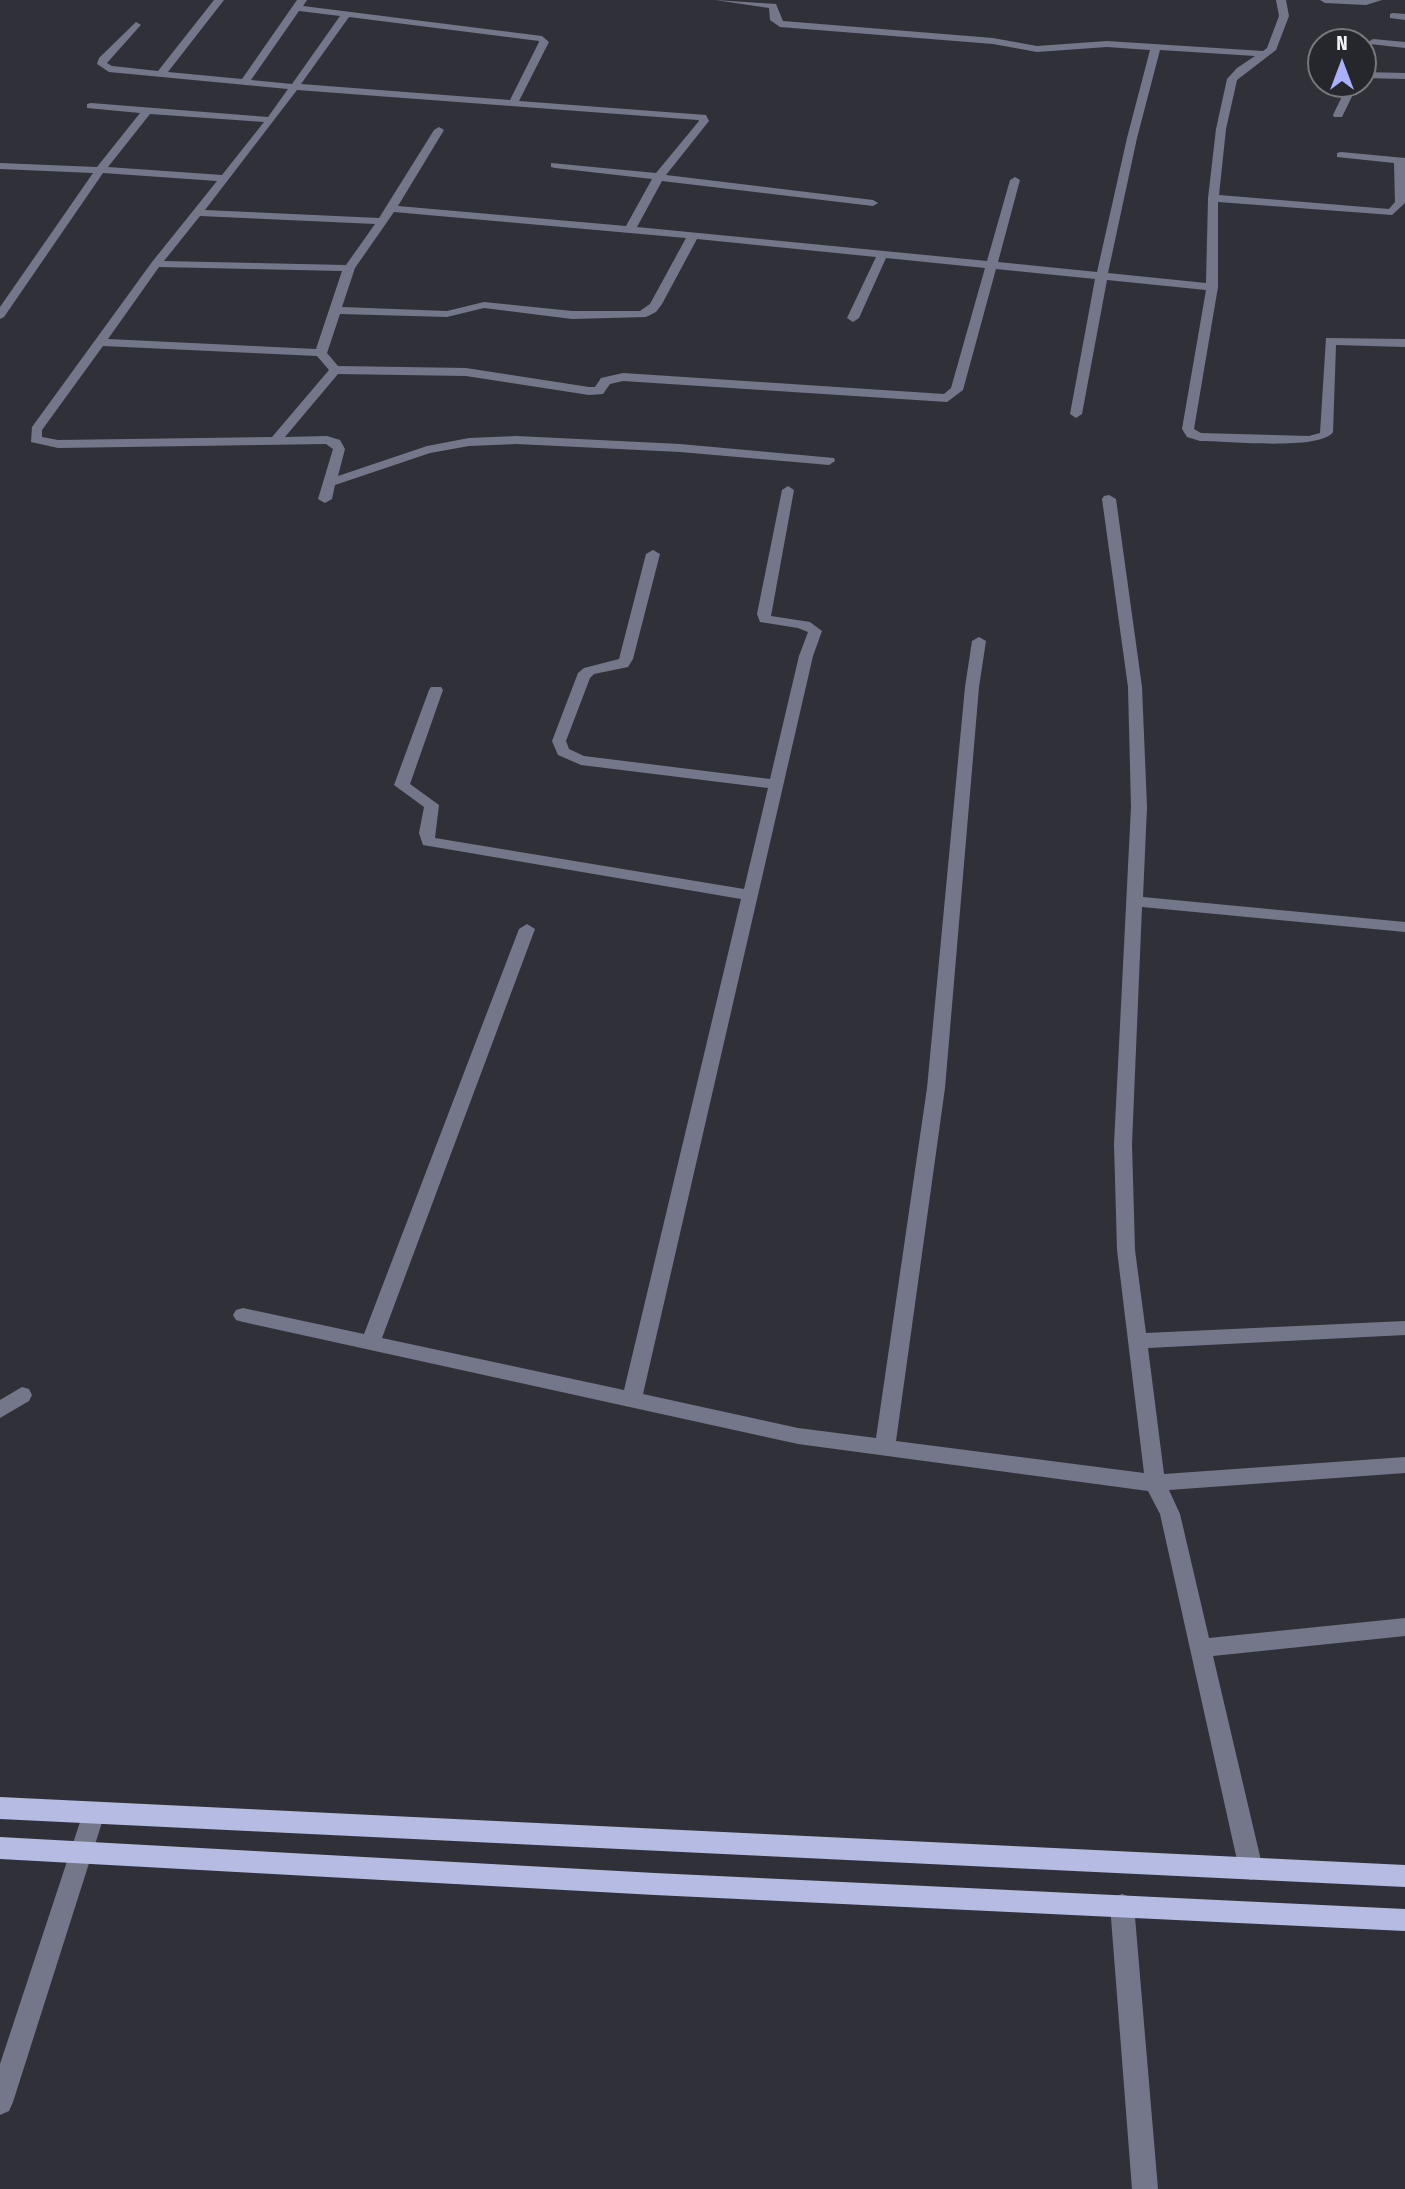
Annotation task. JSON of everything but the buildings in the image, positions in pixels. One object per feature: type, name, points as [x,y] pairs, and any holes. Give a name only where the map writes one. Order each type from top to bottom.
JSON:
[{"type":"main road","points":[[0,1808],[1405,1876]]},
{"type":"main road","points":[[0,1848],[655,1884],[1405,1920]]},
{"type":"street","points":[[162,74],[219,0]]},
{"type":"street","points":[[720,0],[773,6],[775,20],[780,24],[818,29],[993,41],[1037,49],[1082,44],[1266,54]]},
{"type":"street","points":[[1281,0],[1284,16],[1270,50],[1240,70],[1233,79],[1222,129],[1213,198],[1212,286],[1188,429],[1191,434],[1200,437],[1310,440],[1325,436],[1330,341],[1405,343]]},
{"type":"street","points":[[1325,0],[1377,0]]},
{"type":"street","points":[[245,82],[299,4],[345,16],[542,40],[544,42],[514,102]]},
{"type":"street","points":[[325,499],[339,449],[337,443],[311,439],[58,444],[35,439],[36,430],[156,264],[271,120],[345,16]]},
{"type":"street","points":[[1393,16],[1405,17]]},
{"type":"street","points":[[136,25],[102,60],[102,64],[109,69],[295,87],[702,117],[704,121],[659,177],[630,229]]},
{"type":"street","points":[[1377,42],[1405,45]]},
{"type":"street","points":[[1076,414],[1101,275],[1135,119],[1156,47]]},
{"type":"street","points":[[1377,75],[1405,76]]},
{"type":"street","points":[[1338,115],[1346,98]]},
{"type":"street","points":[[91,106],[271,120]]},
{"type":"street","points":[[0,315],[100,170],[148,110]]},
{"type":"street","points":[[321,353],[349,268],[391,209],[439,130]]},
{"type":"street","points":[[1213,198],[1392,212],[1400,202],[1402,161],[1341,155]]},
{"type":"street","points":[[555,165],[873,202]]},
{"type":"street","points":[[0,166],[223,178]]},
{"type":"street","points":[[99,342],[321,353],[335,370],[466,372],[589,391],[599,391],[605,382],[623,377],[947,398],[957,390],[994,264],[1015,180]]},
{"type":"street","points":[[391,209],[693,234],[1212,286]]},
{"type":"street","points":[[195,213],[382,221]]},
{"type":"street","points":[[335,310],[447,314],[484,305],[572,316],[642,315],[652,310],[693,234]]},
{"type":"street","points":[[853,318],[883,253]]},
{"type":"street","points":[[156,264],[349,268]]},
{"type":"street","points":[[276,440],[335,370]]},
{"type":"street","points":[[329,483],[427,450],[470,442],[517,440],[680,448],[829,461]]},
{"type":"street","points":[[632,1400],[806,656],[815,631],[807,625],[765,619],[764,614],[788,490]]},
{"type":"street","points":[[1109,499],[1135,687],[1139,807],[1122,1144],[1126,1250],[1155,1483],[1170,1514],[1203,1648],[1251,1869]]},
{"type":"street","points":[[653,554],[626,659],[623,663],[589,671],[583,676],[559,741],[563,752],[580,760],[776,783]]},
{"type":"street","points":[[885,1447],[936,1088],[972,687],[979,641]]},
{"type":"street","points":[[436,690],[402,785],[433,809],[425,834],[429,842],[750,895]]},
{"type":"street","points":[[1134,901],[1405,927]]},
{"type":"street","points":[[370,1343],[527,929]]},
{"type":"street","points":[[243,1315],[798,1436],[1155,1483],[1405,1465]]},
{"type":"street","points":[[1137,1340],[1405,1328]]},
{"type":"street","points":[[0,1410],[22,1395]]},
{"type":"street","points":[[1203,1648],[1405,1627]]},
{"type":"street","points":[[0,2102],[94,1813]]},
{"type":"street","points":[[1122,1905],[1145,2189]]}]
